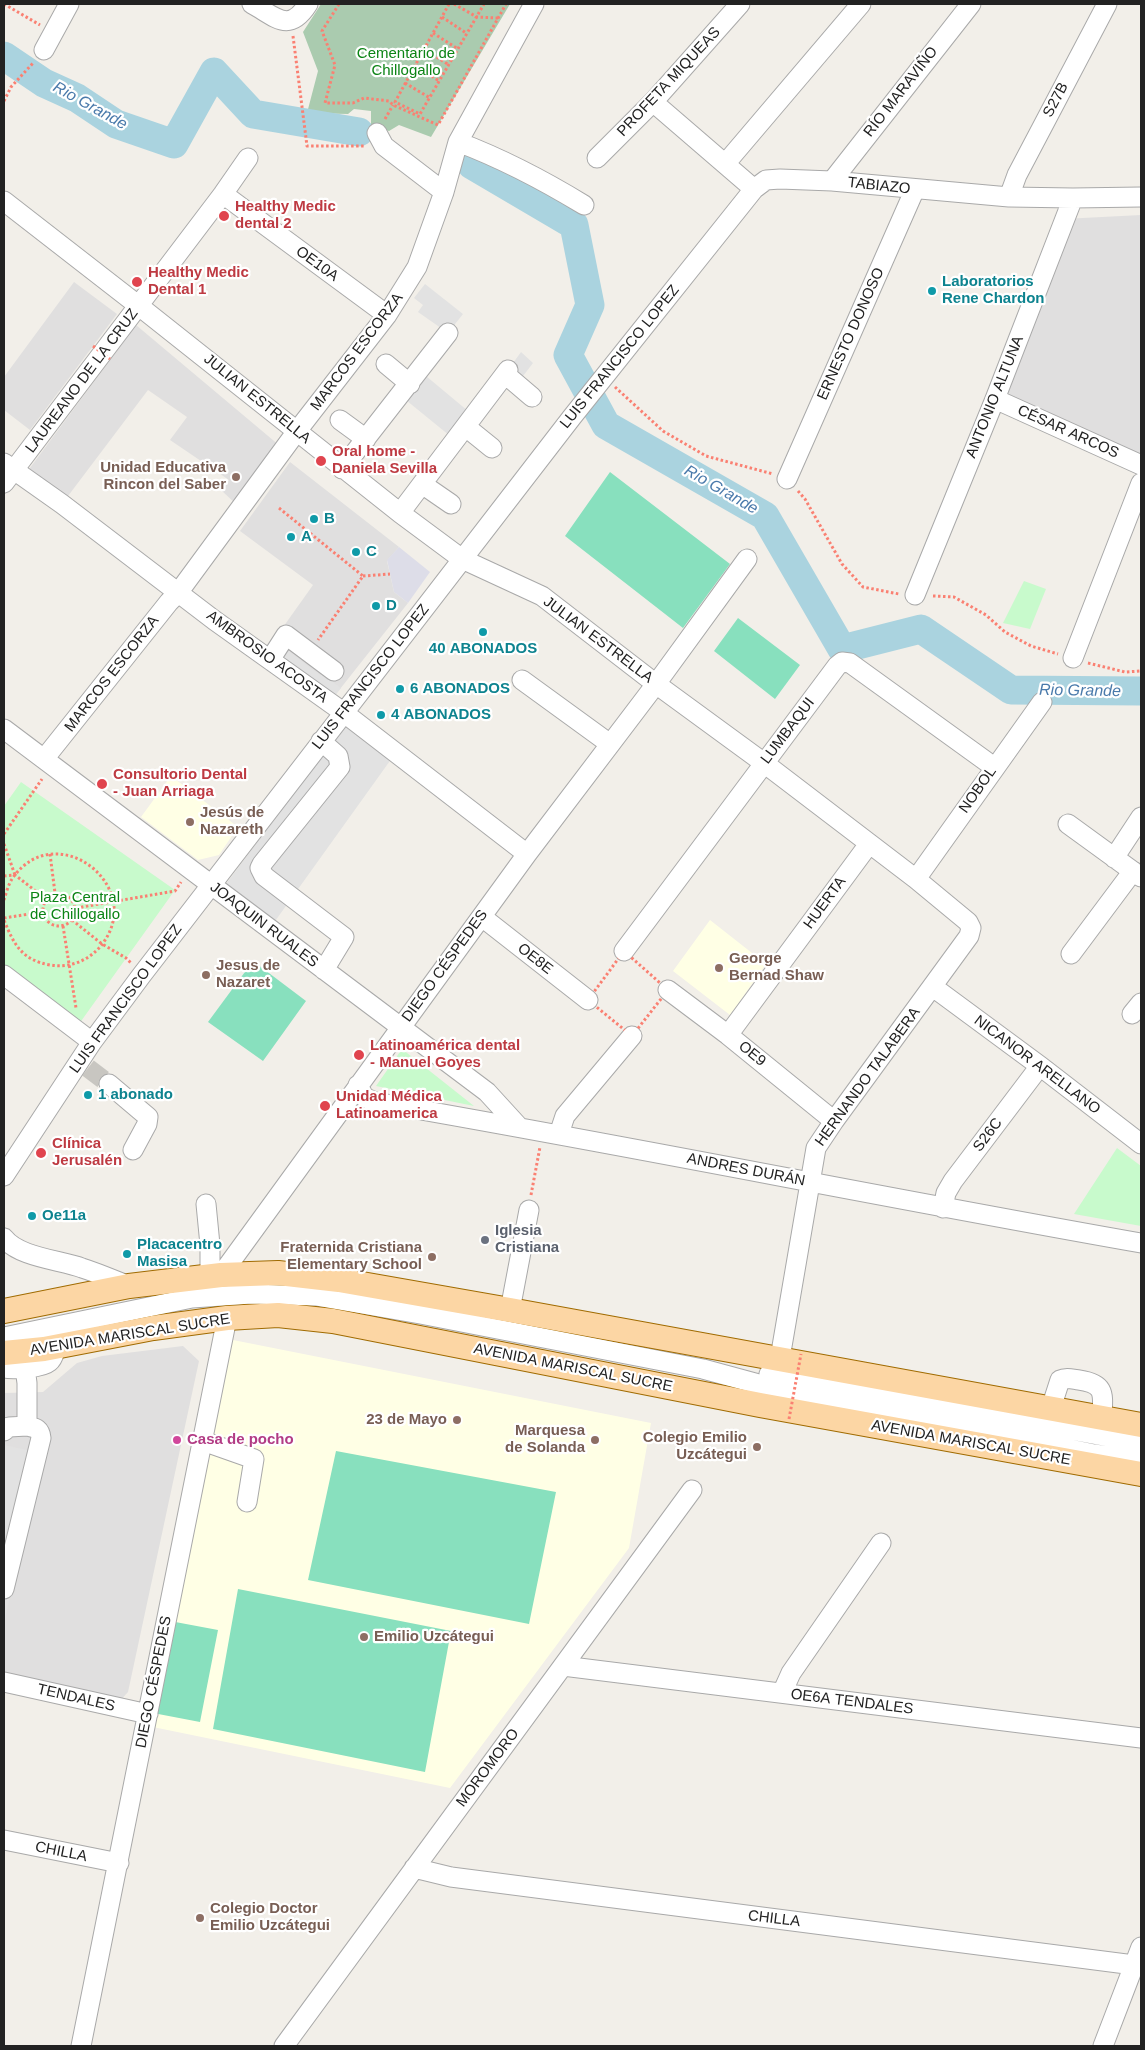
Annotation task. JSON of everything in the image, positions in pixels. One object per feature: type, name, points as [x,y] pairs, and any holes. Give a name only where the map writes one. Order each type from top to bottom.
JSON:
[{"type":"main road","points":[[4,1311],[129,1286],[216,1276],[278,1273],[338,1280],[790,1356],[1141,1425]]},
{"type":"main road","name":"AVENIDA MARISCAL SUCRE","points":[[7,1339],[56,1347],[153,1328],[227,1318],[278,1315],[333,1321],[760,1404],[1141,1474]]},
{"type":"street","points":[[44,50],[69,4]]},
{"type":"street","points":[[252,4],[280,20],[292,21],[300,16],[308,4]]},
{"type":"street","name":"MARCOS ESCORZA","points":[[48,762],[169,602],[178,593],[297,431],[387,315],[417,267],[444,192],[458,142],[534,4]]},
{"type":"street","name":"PROFETA MIQUEAS","points":[[597,158],[653,102],[740,4]]},
{"type":"street","points":[[725,164],[861,4]]},
{"type":"street","name":"RÍO MARAVIÑO","points":[[832,181],[971,4]]},
{"type":"street","name":"S27B","points":[[1009,197],[1016,175],[1107,4]]},
{"type":"street","points":[[653,102],[754,189]]},
{"type":"street","points":[[381,140],[444,192]]},
{"type":"street","points":[[458,142],[495,156],[540,178],[584,205]]},
{"type":"street","name":"LAUREANO DE LA CRUZ","points":[[7,472],[139,306],[224,194],[248,158]]},
{"type":"street","name":"TABIAZO","points":[[754,189],[770,179],[832,181],[1009,197],[1141,196]]},
{"type":"street","name":"LUIS FRANCISCO LOPEZ","points":[[4,1176],[84,1065],[92,1042],[141,976],[572,417],[754,189]]},
{"type":"street","name":"ERNESTO DONOSO","points":[[787,479],[915,189]]},
{"type":"street","name":"OE10A","points":[[224,194],[387,315]]},
{"type":"street","name":"ANTONIO ALTUNA","points":[[915,595],[995,399],[1073,198]]},
{"type":"street","name":"JULIAN ESTRELLA","points":[[4,201],[400,514],[462,559],[542,596],[916,879],[968,922],[971,928]]},
{"type":"street","points":[[342,469],[448,334]]},
{"type":"street","points":[[386,364],[410,384]]},
{"type":"street","points":[[400,514],[506,372],[532,397]]},
{"type":"street","name":"CÉSAR ARCOS","points":[[995,399],[1141,465]]},
{"type":"street","points":[[340,420],[366,439]]},
{"type":"street","points":[[466,427],[492,448]]},
{"type":"street","name":"AMBROSIO ACOSTA","points":[[7,472],[62,504],[178,593],[343,712],[527,854]]},
{"type":"street","points":[[1073,658],[1141,483]]},
{"type":"street","points":[[422,484],[451,504]]},
{"type":"street","name":"DIEGO CÉSPEDES","points":[[216,1276],[747,559]]},
{"type":"street","points":[[270,660],[286,635],[334,671]]},
{"type":"street","name":"LUMBAQUI","points":[[624,951],[837,666],[842,662],[850,663],[994,767]]},
{"type":"street","points":[[522,680],[610,744]]},
{"type":"street","name":"NOBOL","points":[[916,879],[1042,702]]},
{"type":"street","name":"JOAQUIN RUALES","points":[[4,729],[487,1092],[519,1127]]},
{"type":"street","points":[[321,741],[338,756],[340,767],[260,868],[264,876],[344,936],[324,970]]},
{"type":"street","points":[[1114,858],[1141,817]]},
{"type":"street","points":[[1068,824],[1137,874],[1070,954]]},
{"type":"street","name":"HUERTA","points":[[728,1035],[869,844]]},
{"type":"street","name":"OE8E","points":[[482,917],[588,1000]]},
{"type":"street","name":"HERNANDO TALABERA","points":[[790,1356],[809,1182],[816,1148],[834,1120],[969,936],[971,928]]},
{"type":"street","points":[[4,975],[92,1042]]},
{"type":"street","name":"NICANOR ARELLANO","points":[[933,987],[1141,1144]]},
{"type":"street","name":"OE9","points":[[668,990],[728,1035],[834,1120]]},
{"type":"street","points":[[551,1133],[632,1036]]},
{"type":"street","name":"S26C","points":[[943,1208],[946,1193],[953,1181],[1040,1066]]},
{"type":"street","points":[[109,1084],[148,1117],[147,1124],[133,1150]]},
{"type":"street","name":"ANDRES DURÁN","points":[[358,1086],[364,1097],[375,1102],[1141,1243]]},
{"type":"street","points":[[206,1204],[210,1245],[216,1276]]},
{"type":"street","points":[[510,1310],[529,1210]]},
{"type":"street","points":[[4,1238],[8,1244],[25,1252],[81,1267],[129,1286]]},
{"type":"street","points":[[7,1339],[192,1298],[251,1294],[316,1296],[420,1314],[703,1369],[762,1385],[1094,1454],[1141,1461]]},
{"type":"street","name":"DIEGO CÉSPEDES","points":[[81,2046],[227,1318]]},
{"type":"street","points":[[4,1368],[26,1368],[47,1364],[53,1357],[56,1347]]},
{"type":"street","points":[[26,1368],[27,1426]]},
{"type":"street","points":[[703,1369],[758,1372],[1141,1443]]},
{"type":"street","points":[[1051,1408],[1060,1380],[1066,1378],[1094,1382],[1104,1397],[1102,1417]]},
{"type":"street","points":[[4,1432],[9,1427],[27,1426],[37,1428],[41,1438],[4,1589]]},
{"type":"street","points":[[203,1441],[254,1459],[247,1502]]},
{"type":"street","name":"MOROMORO","points":[[284,2046],[692,1490]]},
{"type":"street","points":[[782,1693],[791,1673],[881,1543]]},
{"type":"street","name":"OE6A TENDALES","points":[[563,1666],[1141,1738]]},
{"type":"street","name":"TENDALES","points":[[4,1682],[148,1714]]},
{"type":"street","name":"CHILLA","points":[[4,1840],[119,1863]]},
{"type":"street","name":"CHILLA","points":[[414,1868],[451,1877],[1134,1965]]},
{"type":"street","points":[[1103,2046],[1141,1947]]},
{"type":"path","points":[[4,4],[53,33]]},
{"type":"path","points":[[339,4],[322,31],[334,65],[325,103],[353,103],[364,98],[389,101],[393,105],[438,125],[506,4]]},
{"type":"path","points":[[449,4],[394,102],[420,114],[484,4]]},
{"type":"path","points":[[454,4],[477,17],[498,18]]},
{"type":"path","points":[[442,17],[466,33]]},
{"type":"path","points":[[292,21],[307,146],[381,140]]},
{"type":"path","points":[[433,33],[458,49]]},
{"type":"path","points":[[424,49],[449,65]]},
{"type":"path","points":[[4,100],[11,87],[44,50]]},
{"type":"path","points":[[415,65],[439,81]]},
{"type":"path","points":[[405,83],[430,98]]},
{"type":"path","points":[[93,346],[110,359]]},
{"type":"path","points":[[602,380],[663,431],[706,456],[787,479],[805,499],[842,564],[863,587],[890,594],[954,597],[986,616],[1005,632],[1031,646],[1125,672],[1141,671]]},
{"type":"path","points":[[278,508],[363,576],[390,574]]},
{"type":"path","points":[[309,652],[363,576]]},
{"type":"path","points":[[4,834],[48,762]]},
{"type":"path","points":[[4,844],[15,875],[46,899]]},
{"type":"path","points":[[50,854],[55,893]]},
{"type":"path","points":[[4,900],[15,875],[28,863],[50,854],[79,858],[95,868],[104,878],[112,895],[112,922],[102,944],[84,960],[68,965],[59,966],[40,963],[20,951],[12,942],[4,919],[42,912]]},
{"type":"path","points":[[76,908],[174,891],[190,869]]},
{"type":"path","points":[[4,876],[15,875]]},
{"type":"path","points":[[55,893],[68,895],[76,908],[72,920],[60,927],[46,921],[42,912],[46,899],[55,893]]},
{"type":"path","points":[[72,920],[102,944],[126,958],[141,976]]},
{"type":"path","points":[[63,926],[79,1024],[76,1030]]},
{"type":"path","points":[[624,951],[668,990],[632,1036],[588,1000],[624,951]]},
{"type":"path","points":[[529,1210],[551,1133]]},
{"type":"path","points":[[789,1419],[790,1356]]},
{"type":"shaded area","points":[[1141,215],[1141,462],[999,396],[1063,219]]},
{"type":"shaded area","points":[[74,282],[117,314],[30,430],[4,410],[4,377]]},
{"type":"shaded area","points":[[425,284],[463,314],[448,333],[418,312],[423,305],[414,298]]},
{"type":"shaded area","points":[[136,325],[280,446],[237,505],[222,491],[229,480],[170,440],[187,417],[148,390],[62,504],[24,476]]},
{"type":"shaded area","points":[[521,352],[533,363],[520,380],[508,370]]},
{"type":"shaded area","points":[[420,371],[474,416],[455,440],[401,396]]},
{"type":"shaded area","points":[[290,462],[399,547],[387,561],[394,592],[408,603],[325,708],[259,661],[313,585],[240,531]]},
{"type":"shaded area","points":[[399,547],[430,572],[408,603],[394,592],[387,560]]},
{"type":"shaded area","points":[[274,640],[320,675],[322,674],[341,688],[325,708],[271,669]]},
{"type":"shaded area","points":[[346,723],[392,758],[273,924],[223,888]]},
{"type":"shaded area","name":"Jesús de Nazareth","points":[[171,776],[238,827],[219,855],[198,860],[141,817]]},
{"type":"shaded area","name":"George Bernad Shaw","points":[[710,920],[766,964],[730,1015],[673,971]]},
{"type":"shaded area","name":"Emilio Uzcátegui","points":[[228,1339],[651,1423],[629,1548],[450,1788],[148,1726]]},
{"type":"shaded area","points":[[183,1346],[199,1361],[128,1692],[118,1703],[4,1682],[4,1393],[43,1392],[77,1363],[102,1356]]},
{"type":"shaded area","points":[[4,1445],[41,1453],[4,1624]]},
{"type":"green space","name":"Cementario de Chillogallo","points":[[321,4],[510,4],[431,137],[399,125],[389,131],[371,125],[371,111],[354,109],[348,114],[307,113],[318,71],[303,32]]},
{"type":"green space","points":[[610,472],[730,564],[683,628],[565,536]]},
{"type":"green space","points":[[1024,581],[1046,589],[1030,629],[1003,623]]},
{"type":"green space","points":[[738,618],[800,665],[775,699],[714,651]]},
{"type":"green space","name":"Plaza Central de Chillogallo","points":[[21,782],[175,890],[79,1024],[4,970],[4,806]]},
{"type":"green space","points":[[253,961],[306,1001],[263,1061],[208,1022]]},
{"type":"green space","points":[[402,1049],[474,1106],[376,1086]]},
{"type":"green space","points":[[1117,1148],[1141,1166],[1141,1226],[1074,1214]]},
{"type":"green space","points":[[336,1451],[556,1492],[529,1624],[308,1580]]},
{"type":"green space","points":[[238,1589],[451,1631],[425,1772],[213,1729]]},
{"type":"green space","points":[[170,1621],[218,1630],[200,1722],[153,1713]]},
{"type":"waterway","name":"Rio Grande","points":[[4,56],[44,83],[77,98],[116,124],[174,144],[214,72],[253,114],[359,132]]},
{"type":"waterway","name":"Rio Grande","points":[[472,165],[574,225],[590,305],[568,355],[606,425],[765,516],[842,649],[921,629],[1011,690],[1141,691]]},
{"type":"tunnel","points":[[88,1068],[109,1084]]},
{"type":"place","name":"Healthy Medic dental 2","points":[[224,216]]},
{"type":"place","name":"Healthy Medic Dental 1","points":[[137,282]]},
{"type":"place","name":"Laboratorios Rene Chardon","points":[[932,291]]},
{"type":"place","name":"Oral home - Daniela Sevilla","points":[[321,461]]},
{"type":"place","name":"Unidad Educativa Rincon del Saber","points":[[236,477]]},
{"type":"place","name":"B","points":[[314,519]]},
{"type":"place","name":"A","points":[[291,537]]},
{"type":"place","name":"C","points":[[356,552]]},
{"type":"place","name":"D","points":[[376,606]]},
{"type":"place","name":"40 ABONADOS","points":[[483,632]]},
{"type":"place","name":"6 ABONADOS","points":[[400,689]]},
{"type":"place","name":"4 ABONADOS","points":[[381,715]]},
{"type":"place","name":"Consultorio Dental - Juan Arriaga","points":[[102,784]]},
{"type":"place","name":"Jesús de Nazareth","points":[[190,822]]},
{"type":"place","name":"George Bernad Shaw","points":[[719,968]]},
{"type":"place","name":"Jesus de Nazaret","points":[[206,975]]},
{"type":"place","name":"Latinoamérica dental - Manuel Goyes","points":[[359,1055]]},
{"type":"place","name":"1 abonado","points":[[88,1095]]},
{"type":"place","name":"Unidad Médica Latinoamerica","points":[[325,1106]]},
{"type":"place","name":"Clínica Jerusalén","points":[[41,1153]]},
{"type":"place","name":"Oe11a","points":[[32,1216]]},
{"type":"place","name":"Iglesia Cristiana","points":[[485,1240]]},
{"type":"place","name":"Placacentro Masisa","points":[[127,1254]]},
{"type":"place","name":"Fraternida Cristiana Elementary School","points":[[432,1257]]},
{"type":"place","name":"23 de Mayo","points":[[457,1420]]},
{"type":"place","name":"Casa de pocho","points":[[177,1440]]},
{"type":"place","name":"Marquesa de Solanda","points":[[595,1440]]},
{"type":"place","name":"Colegio Emilio Uzcátegui","points":[[757,1447]]},
{"type":"place","name":"Emilio Uzcátegui","points":[[364,1637]]},
{"type":"place","name":"Colegio Doctor Emilio Uzcátegui","points":[[200,1918]]}]
